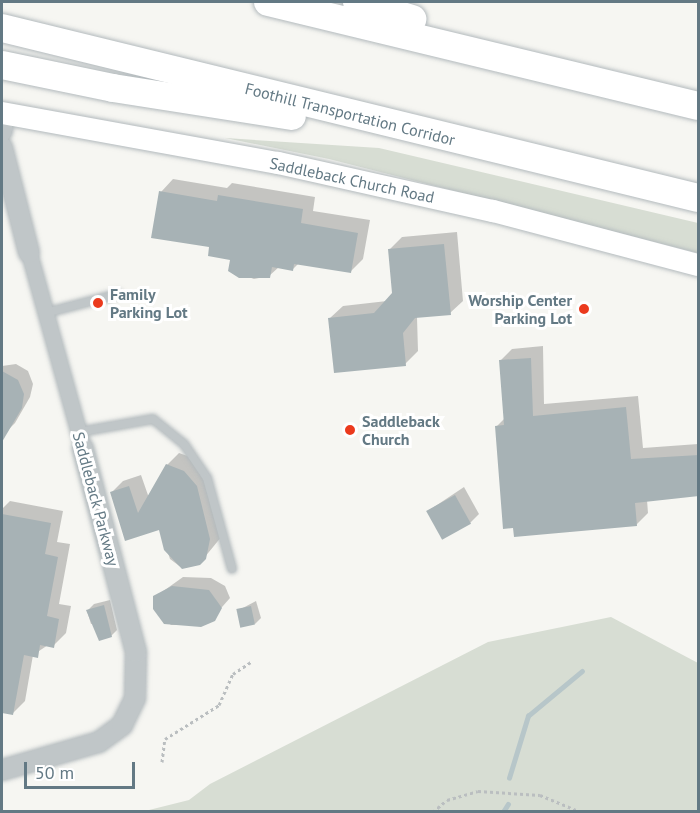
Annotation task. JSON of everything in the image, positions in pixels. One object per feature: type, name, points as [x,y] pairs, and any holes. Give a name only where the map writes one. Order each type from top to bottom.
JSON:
[{"type":"highway","points":[[268,2],[688,104]]},
{"type":"highway","points":[[357,2],[688,104]]},
{"type":"highway","name":"Foothill Transportation Corridor","points":[[2,28],[699,198]]},
{"type":"highway","points":[[2,65],[112,88],[488,147]]},
{"type":"main road","name":"Saddleback Church Road","points":[[2,117],[278,164],[493,211],[699,265]]},
{"type":"street","name":"Saddleback Parkway","points":[[2,147],[136,652],[135,698],[122,725],[99,742],[2,770]]},
{"type":"lane","points":[[45,313],[118,294]]},
{"type":"lane","points":[[81,440],[153,419],[184,444],[207,478],[232,569]]},
{"type":"path","points":[[162,762],[165,739],[219,705],[233,674],[251,662]]},
{"type":"path","points":[[433,812],[447,800],[478,791],[540,795],[581,812]]},
{"type":"shaded area","points":[[225,138],[379,148],[698,223],[698,253],[329,159]]},
{"type":"shaded area","points":[[611,617],[698,663],[698,811],[145,811],[189,800],[210,784],[488,642]]},
{"type":"building","points":[[159,191],[217,201],[218,195],[303,209],[301,223],[358,233],[351,273],[294,264],[293,271],[272,267],[270,278],[239,278],[228,271],[230,260],[208,256],[209,247],[151,238]]},
{"type":"building","points":[[444,244],[451,315],[415,318],[403,333],[406,366],[334,373],[328,318],[374,313],[392,293],[388,249]]},
{"type":"building","points":[[531,358],[533,416],[626,407],[631,459],[699,455],[699,496],[635,503],[637,526],[514,537],[513,528],[503,529],[495,426],[504,425],[499,360]]},
{"type":"building","points":[[2,371],[18,380],[24,394],[22,408],[2,442]]},
{"type":"building","points":[[166,464],[184,471],[197,486],[210,539],[206,559],[200,565],[182,569],[164,550],[159,530],[125,541],[110,492],[129,486],[138,513]]},
{"type":"building","points":[[455,495],[471,524],[442,540],[426,511]]},
{"type":"building","points":[[2,514],[51,523],[45,554],[58,557],[47,616],[59,619],[54,648],[40,645],[38,658],[24,655],[13,715],[2,713]]},
{"type":"building","points":[[172,586],[209,590],[222,608],[215,621],[201,627],[164,624],[153,609],[153,596]]},
{"type":"building","points":[[104,605],[112,637],[99,641],[86,610]]},
{"type":"building","points":[[251,606],[255,625],[240,628],[236,609]]},
{"type":"waterway","points":[[509,778],[528,716],[582,671]]},
{"type":"waterway","points":[[503,812],[508,804]]},
{"type":"place","name":"Family Parking Lot","points":[[98,303]]},
{"type":"place","name":"Worship Center Parking Lot","points":[[584,309]]},
{"type":"place","name":"Saddleback Church","points":[[350,430]]}]
